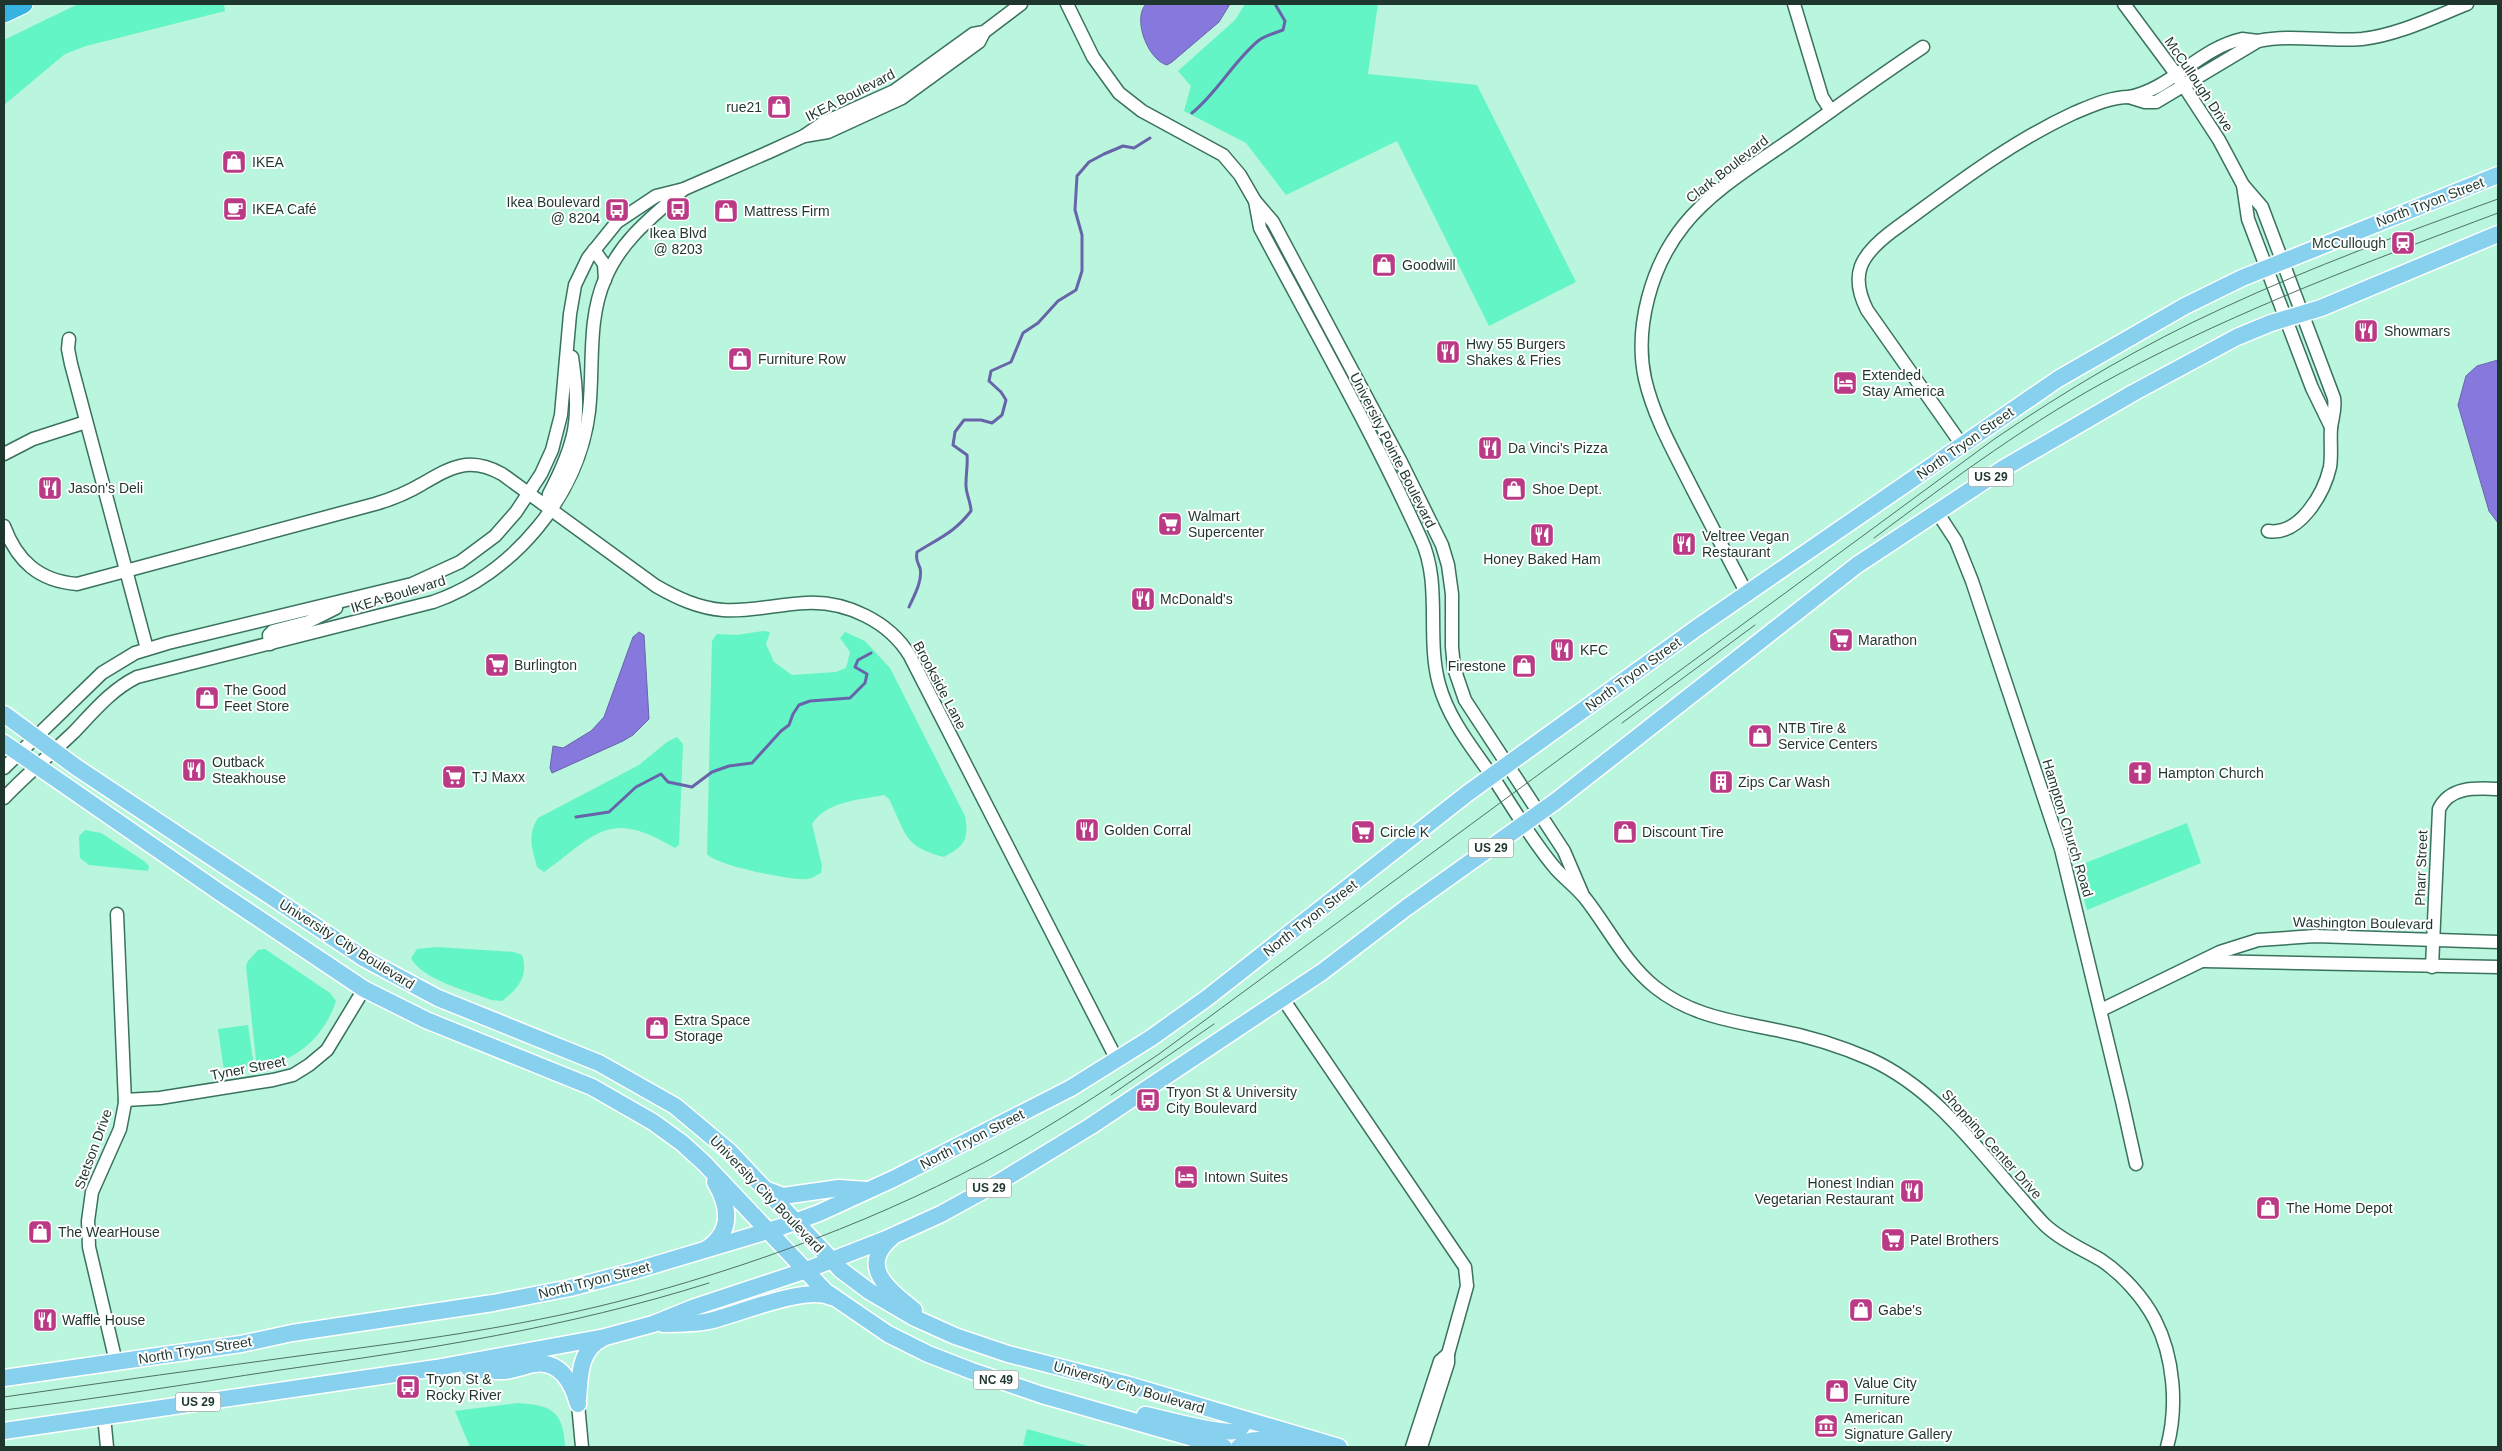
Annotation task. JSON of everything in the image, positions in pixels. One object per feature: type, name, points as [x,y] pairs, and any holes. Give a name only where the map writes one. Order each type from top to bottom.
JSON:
[{"type":"highway","points":[[4,13],[23,4]]},
{"type":"main road","name":"North Tryon Street","points":[[4,1378],[493,1303],[570,1288],[705,1250],[794,1222],[920,1166],[1016,1118],[1118,1060],[1207,998],[1468,793],[1508,766],[1684,637],[2029,398],[2185,306],[2275,265],[2498,175]]},
{"type":"main road","name":"US 29","points":[[831,1260],[895,1235],[941,1214],[1002,1181],[1091,1126],[1282,999],[1539,814],[1769,632],[1857,565],[2004,468],[2149,384],[2236,337],[2284,319],[2321,308],[2498,234]]},
{"type":"main road","name":"University City Boulevard","points":[[4,714],[54,751],[386,971],[456,1006],[576,1052],[653,1091],[711,1134],[852,1280],[940,1330],[1008,1354],[1129,1385],[1339,1447]]},
{"type":"main road","name":"University City Boulevard","points":[[4,743],[36,767],[364,989],[426,1020],[569,1077],[623,1103],[665,1130],[704,1163],[804,1271],[835,1299],[888,1334],[950,1363],[1042,1395],[1224,1447]]},
{"type":"main road","points":[[704,1163],[721,1193],[727,1213],[726,1226],[721,1236],[705,1250]]},
{"type":"main road","points":[[765,1189],[783,1196],[839,1188],[876,1186]]},
{"type":"main road","points":[[895,1235],[886,1243],[878,1256],[876,1267],[878,1275],[912,1308],[940,1330]]},
{"type":"main road","points":[[436,1368],[605,1337],[653,1324],[695,1307],[804,1271],[831,1260]]},
{"type":"main road","name":"NC 49","points":[[653,1324],[706,1322],[802,1294],[824,1294],[835,1299]]},
{"type":"main road","points":[[578,1404],[581,1368],[585,1355],[594,1344],[605,1337]]},
{"type":"main road","points":[[436,1368],[504,1371],[536,1364],[549,1365],[562,1372],[570,1381],[578,1404]]},
{"type":"main road","name":"US 29","points":[[4,1431],[436,1368]]},
{"type":"main road","points":[[1115,1416],[1145,1414],[1212,1430],[1231,1432],[1239,1430],[1246,1420]]},
{"type":"main road","points":[[1239,1447],[1245,1441],[1255,1440],[1298,1447]]},
{"type":"street","name":"IKEA Boulevard","points":[[4,768],[102,673],[118,662],[147,649],[349,601],[422,581],[460,562],[504,527],[529,493],[546,464],[559,427],[563,402],[573,293],[583,266],[617,222],[629,212],[656,196],[684,189],[804,136],[828,132],[902,98],[980,42],[984,32],[1021,4]]},
{"type":"street","name":"University Pointe Boulevard","points":[[1067,4],[1097,62],[1119,93],[1142,111],[1196,139],[1222,156],[1240,175],[1255,200],[1273,222],[1400,460],[1442,545],[1448,566],[1452,594],[1452,647],[1456,678],[1472,714],[1524,791]]},
{"type":"street","points":[[1794,4],[1822,97],[1831,111]]},
{"type":"street","name":"McCullough Drive","points":[[2124,4],[2185,86],[2219,140],[2243,184],[2265,215],[2275,265],[2276,292],[2284,319],[2318,402],[2331,427]]},
{"type":"street","points":[[1962,445],[1867,310],[1860,294],[1858,280],[1863,260],[1878,242],[2018,143],[2081,110],[2105,101],[2129,97],[2149,90],[2226,44],[2242,40],[2258,41],[2281,38],[2349,40],[2372,38],[2467,4]]},
{"type":"street","points":[[2129,97],[2153,103],[2185,86],[2258,41]]},
{"type":"street","name":"Clark Boulevard","points":[[1747,594],[1674,452],[1654,407],[1645,379],[1643,358],[1646,310],[1654,281],[1664,257],[1691,217],[1726,186],[1923,47]]},
{"type":"street","name":"McCullough Drive","points":[[2243,184],[2248,219],[2275,265],[2291,287],[2334,398],[2335,414],[2331,427],[2332,454],[2329,468],[2312,504],[2294,524],[2277,531],[2268,531]]},
{"type":"street","name":"IKEA Boulevard","points":[[4,798],[54,751],[105,698],[131,680],[152,672],[401,612],[448,597],[474,583],[509,557],[536,530],[550,510],[572,470],[589,414],[596,311],[605,280],[619,253],[637,230],[684,189]]},
{"type":"street","name":"University Pointe Boulevard","points":[[1255,200],[1260,228],[1386,464],[1423,543],[1430,571],[1435,666],[1440,688],[1457,724],[1509,802]]},
{"type":"street","points":[[594,250],[604,264],[605,280]]},
{"type":"street","points":[[550,510],[548,498],[570,448],[577,418],[575,380],[568,338]]},
{"type":"street","points":[[69,339],[69,355],[147,649]]},
{"type":"street","points":[[4,454],[33,439],[86,422]]},
{"type":"street","name":"Brookside Lane","points":[[4,526],[21,558],[35,571],[50,579],[77,584],[382,502],[402,494],[444,470],[459,465],[476,464],[490,468],[529,493],[656,586],[681,600],[703,607],[724,610],[749,610],[806,603],[835,606],[866,616],[896,637],[906,649],[1106,1042],[1118,1060]]},
{"type":"street","name":"Hampton Church Road","points":[[1937,512],[1956,541],[1968,570],[2041,784],[2068,875],[2136,1164]]},
{"type":"street","points":[[270,644],[269,635],[273,631],[308,622],[349,601]]},
{"type":"street","name":"Pharr Street","points":[[2432,967],[2438,813],[2443,801],[2458,791],[2498,789]]},
{"type":"street","name":"Shopping Center Drive","points":[[1524,791],[1571,864],[1582,895]]},
{"type":"street","name":"Shopping Center Drive","points":[[1509,802],[1523,825],[1555,868],[1582,895],[1640,973],[1657,989],[1678,1002],[1726,1021],[1796,1034],[1850,1051],[1888,1068],[1912,1082],[1950,1116],[2044,1224],[2053,1232],[2099,1259],[2125,1281],[2152,1315],[2164,1343],[2171,1376],[2173,1411],[2167,1447]]},
{"type":"street","name":"Stetson Drive","points":[[116,1362],[89,1247],[88,1221],[92,1192],[120,1129],[125,1100],[117,914]]},
{"type":"street","name":"Washington Boulevard","points":[[2100,1010],[2241,944],[2294,936],[2498,942]]},
{"type":"street","name":"Washington Boulevard","points":[[2202,961],[2498,967]]},
{"type":"street","name":"Tyner Street","points":[[125,1100],[160,1098],[244,1086],[280,1079],[299,1072],[327,1050],[364,989]]},
{"type":"street","points":[[1282,999],[1465,1267],[1467,1286],[1448,1354],[1448,1363],[1421,1447]]},
{"type":"street","points":[[1412,1447],[1440,1361],[1448,1354]]},
{"type":"street","points":[[578,1404],[582,1447]]},
{"type":"street","points":[[104,1416],[107,1447]]},
{"type":"green space","points":[[78,4],[224,4],[225,11],[86,46],[65,54],[4,105],[4,40]]},
{"type":"green space","points":[[1245,4],[1378,4],[1368,74],[1477,85],[1576,282],[1489,326],[1397,141],[1286,195],[1246,143],[1184,111],[1191,86],[1178,71],[1235,20]]},
{"type":"green space","points":[[763,631],[770,632],[766,644],[774,662],[792,675],[836,672],[846,668],[850,652],[840,638],[845,632],[865,641],[890,668],[965,816],[966,836],[957,849],[944,857],[931,853],[913,843],[904,830],[889,799],[884,795],[844,803],[826,810],[818,816],[812,824],[822,866],[821,873],[807,879],[786,877],[738,867],[724,863],[707,854],[712,641],[717,634],[737,635]]},
{"type":"green space","points":[[677,737],[683,744],[679,845],[675,848],[652,836],[634,830],[618,828],[604,831],[591,837],[544,872],[537,867],[532,848],[532,830],[538,818],[639,765],[667,742]]},
{"type":"green space","points":[[2187,823],[2201,863],[2087,910],[2075,867]]},
{"type":"green space","points":[[85,830],[101,833],[144,861],[149,866],[148,871],[89,865],[80,858],[79,836]]},
{"type":"green space","points":[[437,947],[514,952],[522,955],[524,963],[523,976],[513,992],[502,1001],[491,1000],[435,979],[417,966],[411,958],[417,949]]},
{"type":"green space","points":[[265,949],[330,993],[336,1001],[325,1025],[309,1044],[289,1058],[265,1066],[256,1060],[246,966],[258,950]]},
{"type":"green space","points":[[248,1025],[254,1066],[224,1071],[218,1029]]},
{"type":"green space","points":[[517,1403],[547,1408],[553,1412],[558,1417],[561,1425],[565,1447],[470,1447],[455,1411]]},
{"type":"green space","points":[[1027,1429],[1092,1447],[1032,1447],[1023,1445]]},
{"type":"shaded area","points":[[1146,4],[1230,4],[1219,22],[1167,65],[1160,62],[1154,55],[1144,38],[1141,29],[1141,19],[1142,11]]},
{"type":"shaded area","points":[[2498,360],[2498,523],[2489,511],[2458,405],[2466,376],[2477,366]]},
{"type":"shaded area","points":[[639,632],[644,635],[649,719],[633,735],[623,741],[552,773],[550,768],[553,746],[563,748],[591,731],[604,717],[633,637]]},
{"type":"waterway","points":[[1192,113],[1249,49],[1266,36],[1283,30],[1285,21],[1275,4]]},
{"type":"waterway","points":[[909,607],[918,588],[921,573],[917,562],[917,552],[952,530],[971,511],[966,486],[967,455],[953,445],[955,432],[964,420],[981,420],[992,423],[1002,415],[1006,400],[1001,392],[989,381],[991,371],[1011,362],[1023,333],[1038,323],[1058,301],[1076,290],[1082,271],[1082,235],[1075,210],[1077,176],[1089,162],[1104,154],[1123,146],[1134,148],[1150,138]]},
{"type":"waterway","points":[[576,817],[609,812],[636,787],[661,774],[668,782],[692,787],[712,772],[729,766],[752,763],[781,731],[789,725],[799,705],[810,701],[850,698],[865,683],[867,674],[855,667],[858,660],[871,653]]},
{"type":"tram line","points":[[4,1397],[437,1337],[599,1306],[740,1266],[839,1229],[936,1187],[1030,1137],[1159,1054],[1993,440],[2048,403],[2163,337],[2256,293],[2394,237],[2498,199]]},
{"type":"tram line","points":[[1874,538],[1963,472],[2024,431],[2087,392],[2165,350],[2306,287],[2498,213]]},
{"type":"tram line","points":[[1622,723],[1755,625]]},
{"type":"tram line","points":[[1111,1095],[1214,1024]]},
{"type":"tram line","points":[[4,1410],[389,1354],[496,1336],[602,1313],[709,1283]]},
{"type":"place","name":"rue21","points":[[779,107]]},
{"type":"place","name":"IKEA","points":[[234,162]]},
{"type":"place","name":"IKEA Café","points":[[235,209]]},
{"type":"place","name":"Ikea Blvd @ 8203","points":[[678,209]]},
{"type":"place","name":"Ikea Boulevard @ 8204","points":[[617,210]]},
{"type":"place","name":"Mattress Firm","points":[[726,211]]},
{"type":"place","name":"McCullough","points":[[2403,243]]},
{"type":"place","name":"Goodwill","points":[[1384,265]]},
{"type":"place","name":"Showmars","points":[[2366,331]]},
{"type":"place","name":"Hwy 55 Burgers Shakes & Fries","points":[[1448,352]]},
{"type":"place","name":"Furniture Row","points":[[740,359]]},
{"type":"place","name":"Extended Stay America","points":[[1845,383]]},
{"type":"place","name":"Da Vinci's Pizza","points":[[1490,448]]},
{"type":"place","name":"Jason's Deli","points":[[50,488]]},
{"type":"place","name":"Shoe Dept.","points":[[1514,489]]},
{"type":"place","name":"Walmart Supercenter","points":[[1170,524]]},
{"type":"place","name":"Honey Baked Ham","points":[[1542,535]]},
{"type":"place","name":"Veltree Vegan Restaurant","points":[[1684,544]]},
{"type":"place","name":"McDonald's","points":[[1143,599]]},
{"type":"place","name":"Marathon","points":[[1841,640]]},
{"type":"place","name":"KFC","points":[[1562,650]]},
{"type":"place","name":"Burlington","points":[[497,665]]},
{"type":"place","name":"Firestone","points":[[1524,666]]},
{"type":"place","name":"The Good Feet Store","points":[[207,698]]},
{"type":"place","name":"NTB Tire & Service Centers","points":[[1760,736]]},
{"type":"place","name":"Outback Steakhouse","points":[[194,770]]},
{"type":"place","name":"Hampton Church","points":[[2140,773]]},
{"type":"place","name":"TJ Maxx","points":[[454,777]]},
{"type":"place","name":"Zips Car Wash","points":[[1721,782]]},
{"type":"place","name":"Golden Corral","points":[[1087,830]]},
{"type":"place","name":"Circle K","points":[[1363,832]]},
{"type":"place","name":"Discount Tire","points":[[1625,832]]},
{"type":"place","name":"Extra Space Storage","points":[[657,1028]]},
{"type":"place","name":"Tryon St & University City Boulevard","points":[[1148,1100]]},
{"type":"place","name":"Intown Suites","points":[[1186,1177]]},
{"type":"place","name":"Honest Indian Vegetarian Restaurant","points":[[1912,1191]]},
{"type":"place","name":"The Home Depot","points":[[2268,1208]]},
{"type":"place","name":"The WearHouse","points":[[40,1232]]},
{"type":"place","name":"Patel Brothers","points":[[1893,1240]]},
{"type":"place","name":"Gabe's","points":[[1861,1310]]},
{"type":"place","name":"Waffle House","points":[[45,1320]]},
{"type":"place","name":"Tryon St & Rocky River","points":[[408,1387]]},
{"type":"place","name":"Value City Furniture","points":[[1837,1391]]},
{"type":"place","name":"American Signature Gallery","points":[[1826,1426]]}]
